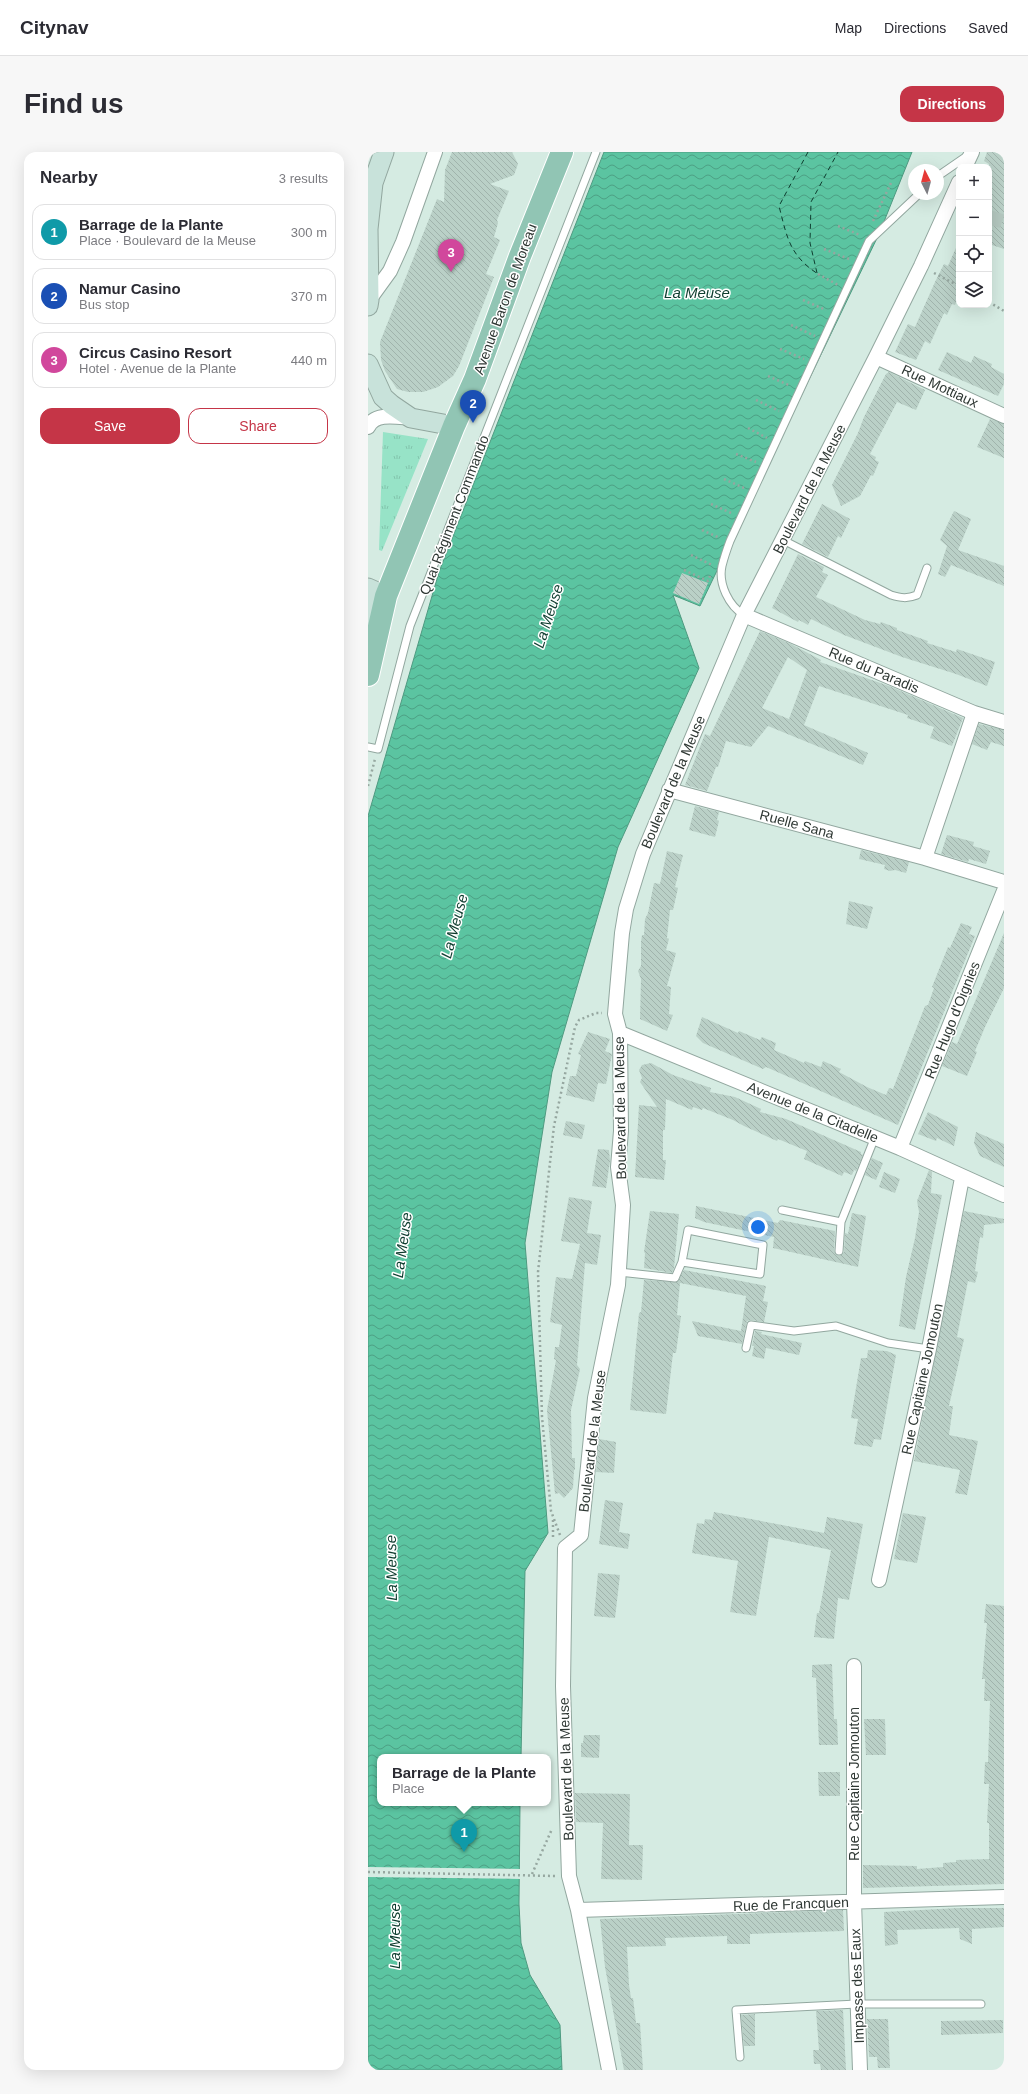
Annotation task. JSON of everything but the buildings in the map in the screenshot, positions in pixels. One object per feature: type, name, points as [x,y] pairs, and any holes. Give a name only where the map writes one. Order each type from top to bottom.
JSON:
[{"type":"main road","points":[[369,303],[368,229],[373,183],[384,152]]},
{"type":"main road","name":"Avenue Baron de Moreau","points":[[368,675],[375,604],[475,379],[520,256],[562,152]]},
{"type":"main road","points":[[368,364],[383,397],[411,418],[454,426]]},
{"type":"street","points":[[369,303],[390,271],[403,242],[435,152]]},
{"type":"street","points":[[966,164],[971,153]]},
{"type":"street","name":"Boulevard de la Meuse","points":[[609,2070],[578,1910],[569,1876],[563,1686],[565,1548],[581,1535],[595,1398],[618,1285],[623,1205],[618,1167],[621,1131],[620,1033],[615,1014],[622,933],[626,909],[643,854],[744,615],[921,266],[955,205]]},
{"type":"street","name":"Rue Mottiaux","points":[[876,357],[1004,416]]},
{"type":"street","points":[[368,427],[370,423],[381,416],[411,418]]},
{"type":"street","name":"Rue du Paradis","points":[[744,615],[974,713],[1004,722]]},
{"type":"street","points":[[974,713],[925,858],[1004,882]]},
{"type":"street","name":"Ruelle Sana","points":[[669,790],[925,858]]},
{"type":"street","name":"Rue Hugo d'Oignies","points":[[900,1148],[1004,891]]},
{"type":"street","name":"Avenue de la Citadelle","points":[[620,1033],[875,1137],[962,1178],[1004,1195]]},
{"type":"street","name":"Rue Capitaine Jomouton","points":[[879,1580],[929,1349],[962,1178]]},
{"type":"street","name":"Rue Capitaine Jomouton","points":[[854,1666],[854,1902]]},
{"type":"street","name":"Rue de Francquen","points":[[578,1910],[1004,1898]]},
{"type":"street","name":"Impasse des Eaux","points":[[854,1902],[860,2070]]},
{"type":"lane","name":"Quai Régiment Commando","points":[[378,749],[410,626],[596,152]]},
{"type":"lane","points":[[944,172],[971,153]]},
{"type":"lane","points":[[744,615],[732,605],[723,586],[722,567],[730,541],[869,241],[913,200]]},
{"type":"lane","points":[[783,540],[891,595],[900,598],[908,599],[917,595],[927,568]]},
{"type":"lane","points":[[368,747],[378,749]]},
{"type":"lane","points":[[839,1251],[841,1222],[875,1137]]},
{"type":"lane","points":[[782,1210],[841,1222]]},
{"type":"lane","points":[[619,1272],[675,1278],[682,1262],[688,1230],[763,1245],[760,1274],[682,1262]]},
{"type":"lane","points":[[746,1348],[751,1325],[794,1331],[836,1326],[888,1344],[929,1349]]},
{"type":"lane","points":[[740,2057],[736,2010],[857,2004],[981,2004]]},
{"type":"path","points":[[838,226],[866,238]]},
{"type":"path","points":[[824,249],[855,262]]},
{"type":"path","points":[[921,266],[956,284]]},
{"type":"path","points":[[818,274],[847,289]]},
{"type":"path","points":[[803,300],[832,312]]},
{"type":"path","points":[[992,304],[1004,310]]},
{"type":"path","points":[[791,325],[820,338]]},
{"type":"path","points":[[780,349],[809,362]]},
{"type":"path","points":[[768,376],[796,389]]},
{"type":"path","points":[[756,400],[785,414]]},
{"type":"path","points":[[748,428],[773,440]]},
{"type":"path","points":[[736,454],[762,465]]},
{"type":"path","points":[[724,479],[750,490]]},
{"type":"path","points":[[711,504],[738,516]]},
{"type":"path","points":[[702,530],[726,541]]},
{"type":"path","points":[[691,555],[715,566]]},
{"type":"path","points":[[368,786],[378,749]]},
{"type":"path","points":[[553,1518],[542,1417],[538,1272],[554,1126],[575,1027],[579,1020],[596,1013],[615,1014]]},
{"type":"path","points":[[532,1874],[535,1866]]},
{"type":"path","points":[[368,1872],[532,1874],[569,1876]]},
{"type":"green space","points":[[383,432],[428,439],[382,551],[379,550]]},
{"type":"water","name":"La Meuse","points":[[604,152],[912,152],[879,234],[700,606],[673,595],[699,668],[618,847],[552,1072],[525,1243],[548,1533],[525,1571],[521,1754],[377,1754],[377,1806],[520,1806],[519,1904],[521,1943],[530,1975],[560,2025],[562,2070],[368,2070],[368,816],[439,572]]},
{"type":"pier","points":[[368,1867],[521,1869],[521,1879],[368,1877]]},
{"type":"ferry route","points":[[808,152],[779,206],[787,236],[795,252],[808,267],[818,274]]},
{"type":"ferry route","points":[[817,273],[810,243],[811,202],[838,152]]},
{"type":"tunnel","points":[[992,218],[1004,222]]},
{"type":"place","name":"Circus Casino Resort","points":[[451,272]]},
{"type":"place","name":"Namur Casino","points":[[473,423]]},
{"type":"place","name":"Barrage de la Plante","points":[[464,1852]]}]
